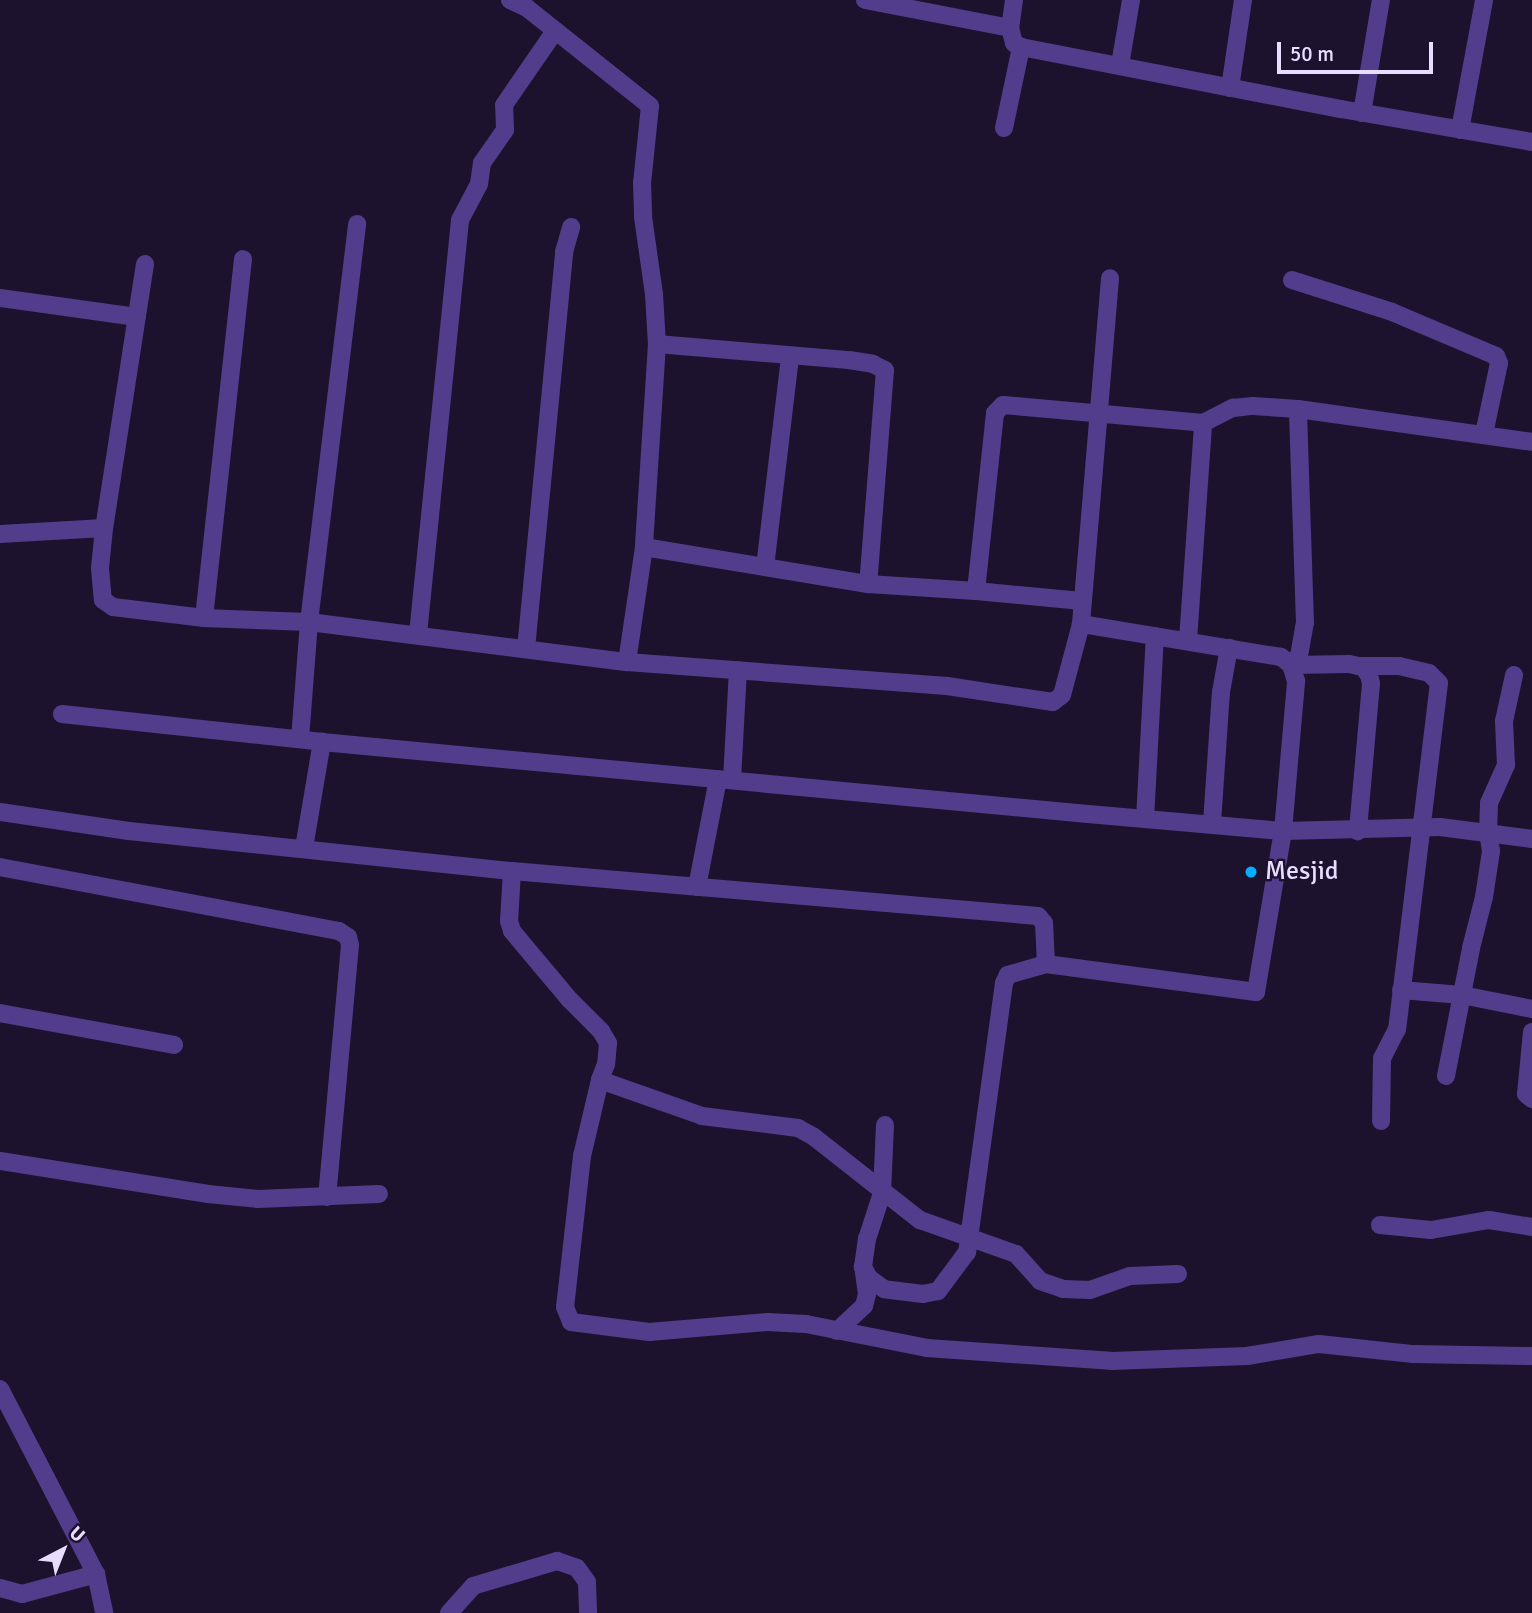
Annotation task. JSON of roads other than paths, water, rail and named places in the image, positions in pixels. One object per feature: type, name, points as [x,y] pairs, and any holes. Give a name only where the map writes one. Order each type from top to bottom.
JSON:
[{"type":"street","points":[[510,0],[527,8],[650,106],[642,183],[643,217],[654,294],[657,344],[643,547],[627,662]]},
{"type":"street","points":[[865,0],[1010,28]]},
{"type":"street","points":[[1014,0],[1010,28],[1014,43],[1021,47],[1362,113],[1532,142]]},
{"type":"street","points":[[1120,65],[1131,0]]},
{"type":"street","points":[[1230,88],[1243,0]]},
{"type":"street","points":[[1362,113],[1381,0]]},
{"type":"street","points":[[1460,130],[1484,0]]},
{"type":"street","points":[[418,634],[460,220],[474,197],[482,163],[505,131],[504,105],[555,31]]},
{"type":"street","points":[[1004,128],[1021,47]]},
{"type":"street","points":[[300,739],[309,622],[357,224]]},
{"type":"street","points":[[526,649],[563,261],[571,227]]},
{"type":"street","points":[[204,618],[243,259]]},
{"type":"street","points":[[145,264],[100,568],[103,600],[113,607],[204,618],[309,622],[627,662],[947,686],[1053,702],[1062,695],[1081,624],[1110,278]]},
{"type":"street","points":[[1292,280],[1392,312],[1496,356],[1499,363],[1484,434]]},
{"type":"street","points":[[0,298],[137,317]]},
{"type":"street","points":[[657,344],[849,360],[873,364],[885,370],[868,584]]},
{"type":"street","points":[[765,567],[790,356]]},
{"type":"street","points":[[976,591],[993,421],[998,409],[1003,405],[1203,423],[1233,408],[1253,406],[1298,409],[1532,442]]},
{"type":"street","points":[[1291,665],[1299,656],[1305,623],[1298,409]]},
{"type":"street","points":[[1188,640],[1203,423]]},
{"type":"street","points":[[0,534],[104,528]]},
{"type":"street","points":[[643,547],[868,584],[1082,601]]},
{"type":"street","points":[[863,1267],[869,1278],[884,1289],[923,1294],[938,1291],[967,1252],[1005,979],[1008,975],[1046,964],[1256,992],[1283,831],[1296,681],[1291,665],[1281,657],[1081,624]]},
{"type":"street","points":[[1144,819],[1155,636]]},
{"type":"street","points":[[1212,823],[1222,692],[1229,648]]},
{"type":"street","points":[[1291,665],[1334,662],[1358,666],[1399,666],[1429,673],[1439,682],[1396,1029],[1383,1051],[1381,1121]]},
{"type":"street","points":[[1358,666],[1369,675],[1371,684],[1358,831]]},
{"type":"street","points":[[697,887],[725,780],[738,670]]},
{"type":"street","points":[[1446,1076],[1484,897],[1491,851],[1488,833],[1489,803],[1506,765],[1505,711],[1514,675]]},
{"type":"street","points":[[62,713],[321,742],[1283,831],[1358,831],[1422,827],[1532,839]]},
{"type":"street","points":[[304,848],[321,742]]},
{"type":"street","points":[[0,811],[129,831],[512,871],[1038,916],[1044,923],[1046,964]]},
{"type":"street","points":[[0,867],[339,931],[348,937],[350,944],[327,1197]]},
{"type":"street","points":[[512,871],[509,921],[512,931],[570,1000],[601,1031],[608,1043],[606,1064],[582,1156],[565,1307],[571,1322],[649,1332],[767,1322],[806,1324],[927,1348],[1111,1361],[1247,1356],[1319,1344],[1413,1354],[1532,1356]]},
{"type":"street","points":[[1401,990],[1462,995],[1532,1009]]},
{"type":"street","points":[[0,1013],[174,1045]]},
{"type":"street","points":[[1532,1032],[1526,1091],[1526,1097],[1532,1099]]},
{"type":"street","points":[[600,1080],[702,1116],[798,1128],[814,1137],[882,1193],[920,1220],[1016,1254],[1040,1281],[1063,1289],[1090,1290],[1130,1276],[1178,1274]]},
{"type":"street","points":[[837,1331],[864,1306],[867,1294],[863,1267],[867,1239],[882,1193],[885,1125]]},
{"type":"street","points":[[0,1161],[208,1194],[258,1199],[379,1194]]},
{"type":"street","points":[[1380,1225],[1431,1230],[1489,1220],[1532,1227]]},
{"type":"street","points":[[0,1389],[96,1574],[104,1613]]},
{"type":"street","points":[[449,1613],[473,1586],[557,1561],[577,1568],[587,1582],[588,1613]]},
{"type":"street","points":[[0,1588],[22,1594],[96,1574]]},
{"type":"place","name":"Mesjid","points":[[1251,872]]}]
